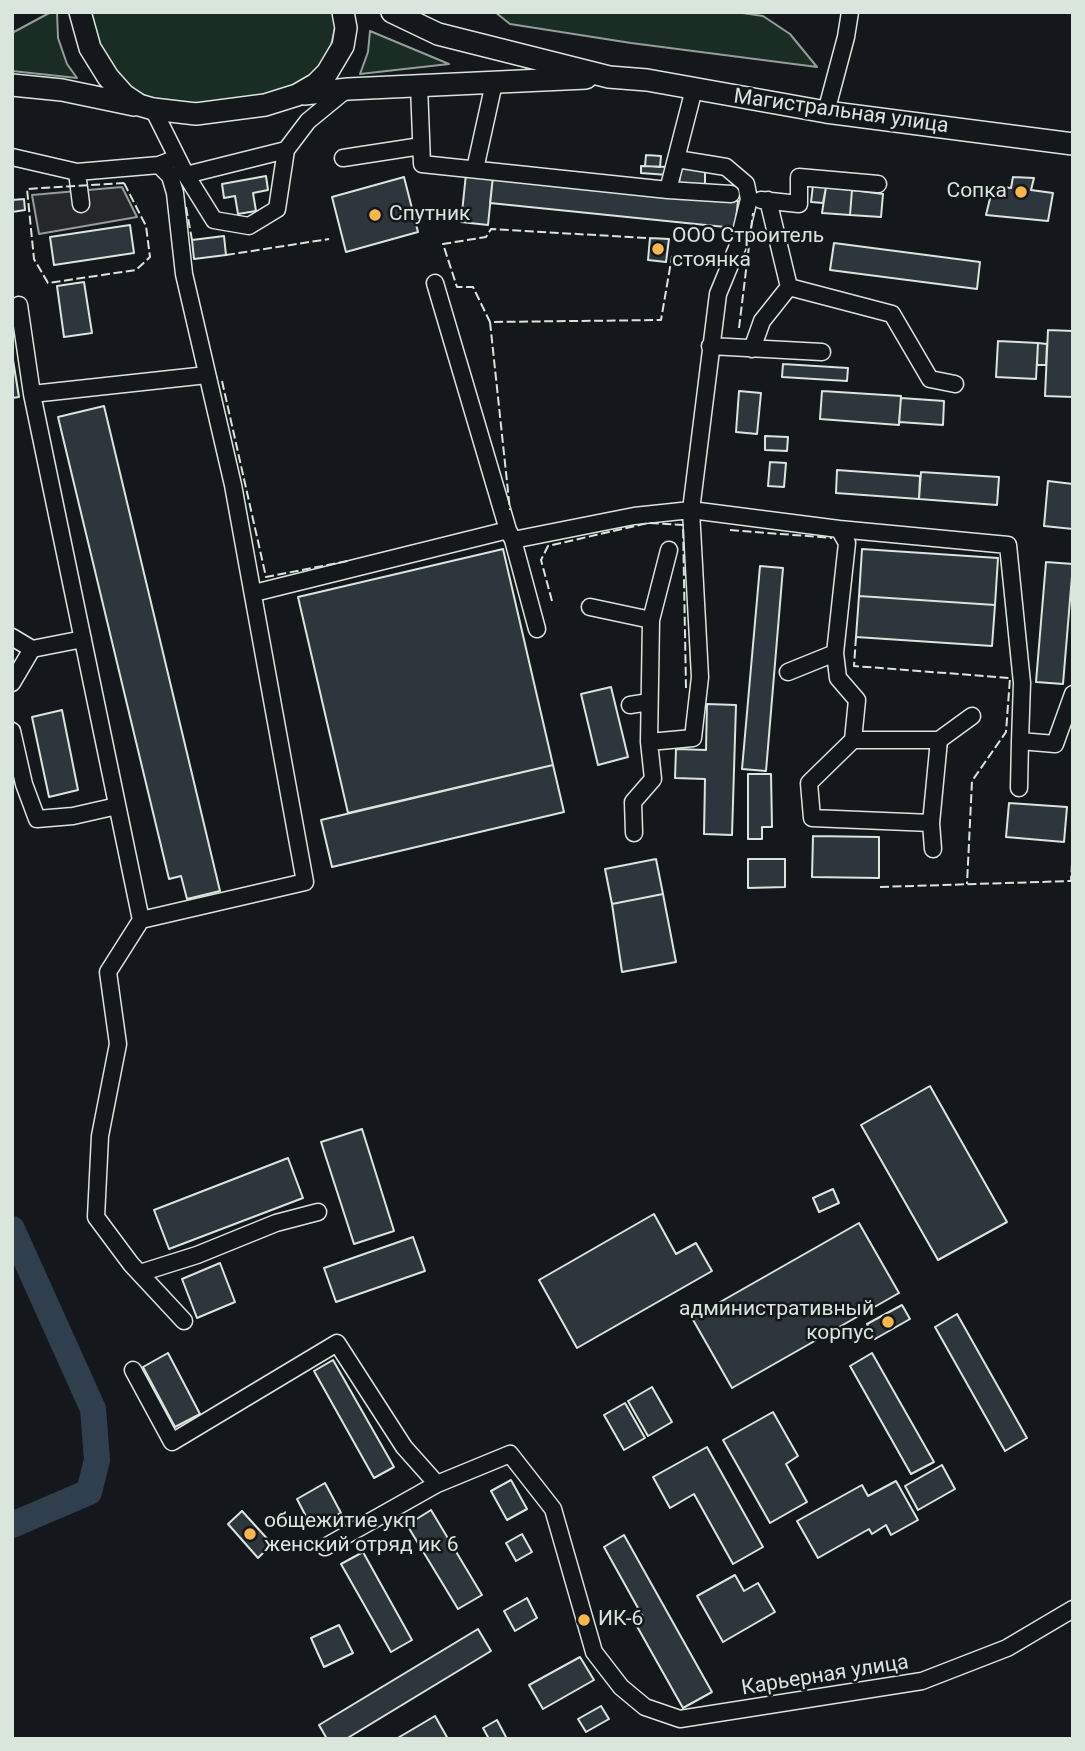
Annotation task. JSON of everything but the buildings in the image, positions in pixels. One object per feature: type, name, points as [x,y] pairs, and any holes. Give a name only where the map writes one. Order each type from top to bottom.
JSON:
[{"type":"main road","points":[[80,12],[90,48],[108,77],[124,95],[139,105],[153,109]]},
{"type":"main road","points":[[12,85],[62,90],[153,109],[196,114],[220,113],[265,105],[298,95],[316,84],[338,58],[346,36],[343,12]]},
{"type":"main road","name":"Магистральная улица","points":[[393,12],[438,34],[609,76],[647,80],[827,112],[1073,144]]},
{"type":"main road","name":"Магистральная улица","points":[[298,95],[348,89],[609,76]]},
{"type":"street","points":[[827,112],[850,12]]},
{"type":"street","points":[[475,169],[494,83]]},
{"type":"street","points":[[419,85],[422,164],[668,190],[731,194]]},
{"type":"street","points":[[153,109],[186,175],[214,220],[249,226],[277,209],[286,150],[308,121],[348,89]]},
{"type":"street","points":[[668,190],[694,89]]},
{"type":"street","points":[[343,158],[421,146]]},
{"type":"street","points":[[186,175],[286,150]]},
{"type":"street","points":[[12,158],[77,172],[159,165],[178,158]]},
{"type":"street","points":[[649,742],[693,738],[700,677],[691,510],[718,294],[737,248],[748,198],[746,184],[726,167],[677,159]]},
{"type":"street","points":[[141,920],[305,882],[233,485],[184,274],[176,193],[170,176],[159,165]]},
{"type":"street","points":[[77,172],[81,204]]},
{"type":"street","points":[[748,198],[799,204],[799,177],[878,184]]},
{"type":"street","points":[[768,201],[789,287]]},
{"type":"street","points":[[435,283],[537,629]]},
{"type":"street","points":[[752,349],[762,321],[789,287]]},
{"type":"street","points":[[789,287],[892,314],[930,379],[955,384]]},
{"type":"street","points":[[19,305],[32,394],[141,920],[108,972],[118,1044],[100,1136],[96,1217],[140,1273],[184,1321]]},
{"type":"street","points":[[710,346],[822,352]]},
{"type":"street","points":[[32,394],[207,375]]},
{"type":"street","points":[[254,593],[511,535],[691,510],[839,529],[1009,545],[1022,683],[1019,788]]},
{"type":"street","points":[[839,529],[847,543],[835,653],[838,678],[857,700],[853,740],[809,783],[812,818],[931,823]]},
{"type":"street","points":[[634,833],[634,802],[653,779],[649,742],[651,620],[669,550]]},
{"type":"street","points":[[590,607],[651,620]]},
{"type":"street","points":[[12,637],[33,649],[83,639]]},
{"type":"street","points":[[12,683],[33,649]]},
{"type":"street","points":[[788,672],[835,653]]},
{"type":"street","points":[[1020,741],[1055,744],[1073,694]]},
{"type":"street","points":[[631,705],[649,702]]},
{"type":"street","points":[[853,740],[939,740],[972,716]]},
{"type":"street","points":[[12,731],[24,784],[37,819],[73,816],[117,806]]},
{"type":"street","points":[[933,849],[931,823],[939,740]]},
{"type":"street","points":[[140,1273],[197,1255],[276,1223],[318,1212]]},
{"type":"street","points":[[132,1370],[172,1442],[337,1343],[404,1447],[437,1484],[325,1547]]},
{"type":"street","name":"Карьерная улица","points":[[437,1484],[510,1454],[553,1509],[593,1651],[621,1687],[645,1707],[680,1719],[922,1681],[1007,1648],[1073,1609]]},
{"type":"green space","points":[[51,12],[57,12],[58,38],[67,64],[77,78],[12,71],[12,33]]},
{"type":"green space","points":[[91,12],[334,12],[336,23],[329,55],[304,83],[265,97],[189,107],[154,100],[136,91],[122,79],[95,37]]},
{"type":"green space","points":[[495,12],[736,12],[763,16],[790,34],[817,67],[510,24]]},
{"type":"green space","points":[[370,31],[449,64],[360,74],[368,52]]},
{"type":"shaded area","points":[[122,187],[137,217],[39,234],[32,195]]},
{"type":"waterway","points":[[12,1229],[93,1409],[97,1460],[89,1492],[12,1525]]},
{"type":"fence","points":[[124,183],[146,226],[150,257],[136,270],[48,283],[34,259],[27,189],[124,183]]},
{"type":"fence","points":[[186,207],[192,240]]},
{"type":"fence","points":[[739,328],[753,213]]},
{"type":"fence","points":[[646,238],[491,229],[486,237],[443,244],[457,287],[473,287],[490,322],[661,320],[672,256]]},
{"type":"fence","points":[[226,255],[329,239]]},
{"type":"fence","points":[[490,322],[510,510]]},
{"type":"fence","points":[[222,381],[266,577],[348,561]]},
{"type":"fence","points":[[552,601],[541,560],[548,546],[648,523],[683,525],[686,688]]},
{"type":"fence","points":[[730,530],[832,538]]},
{"type":"fence","points":[[856,637],[854,666],[1010,678],[1006,732],[972,781],[967,884]]},
{"type":"fence","points":[[880,887],[1071,881],[1073,847]]},
{"type":"place","name":"Сопка","points":[[1021,192]]},
{"type":"place","name":"Спутник","points":[[375,215]]},
{"type":"place","name":"ООО Строитель стоянка","points":[[658,249]]},
{"type":"place","name":"административный корпус","points":[[888,1322]]},
{"type":"place","name":"общежитие укп женский отряд ик 6","points":[[250,1534]]},
{"type":"place","name":"ИК-6","points":[[584,1620]]}]
